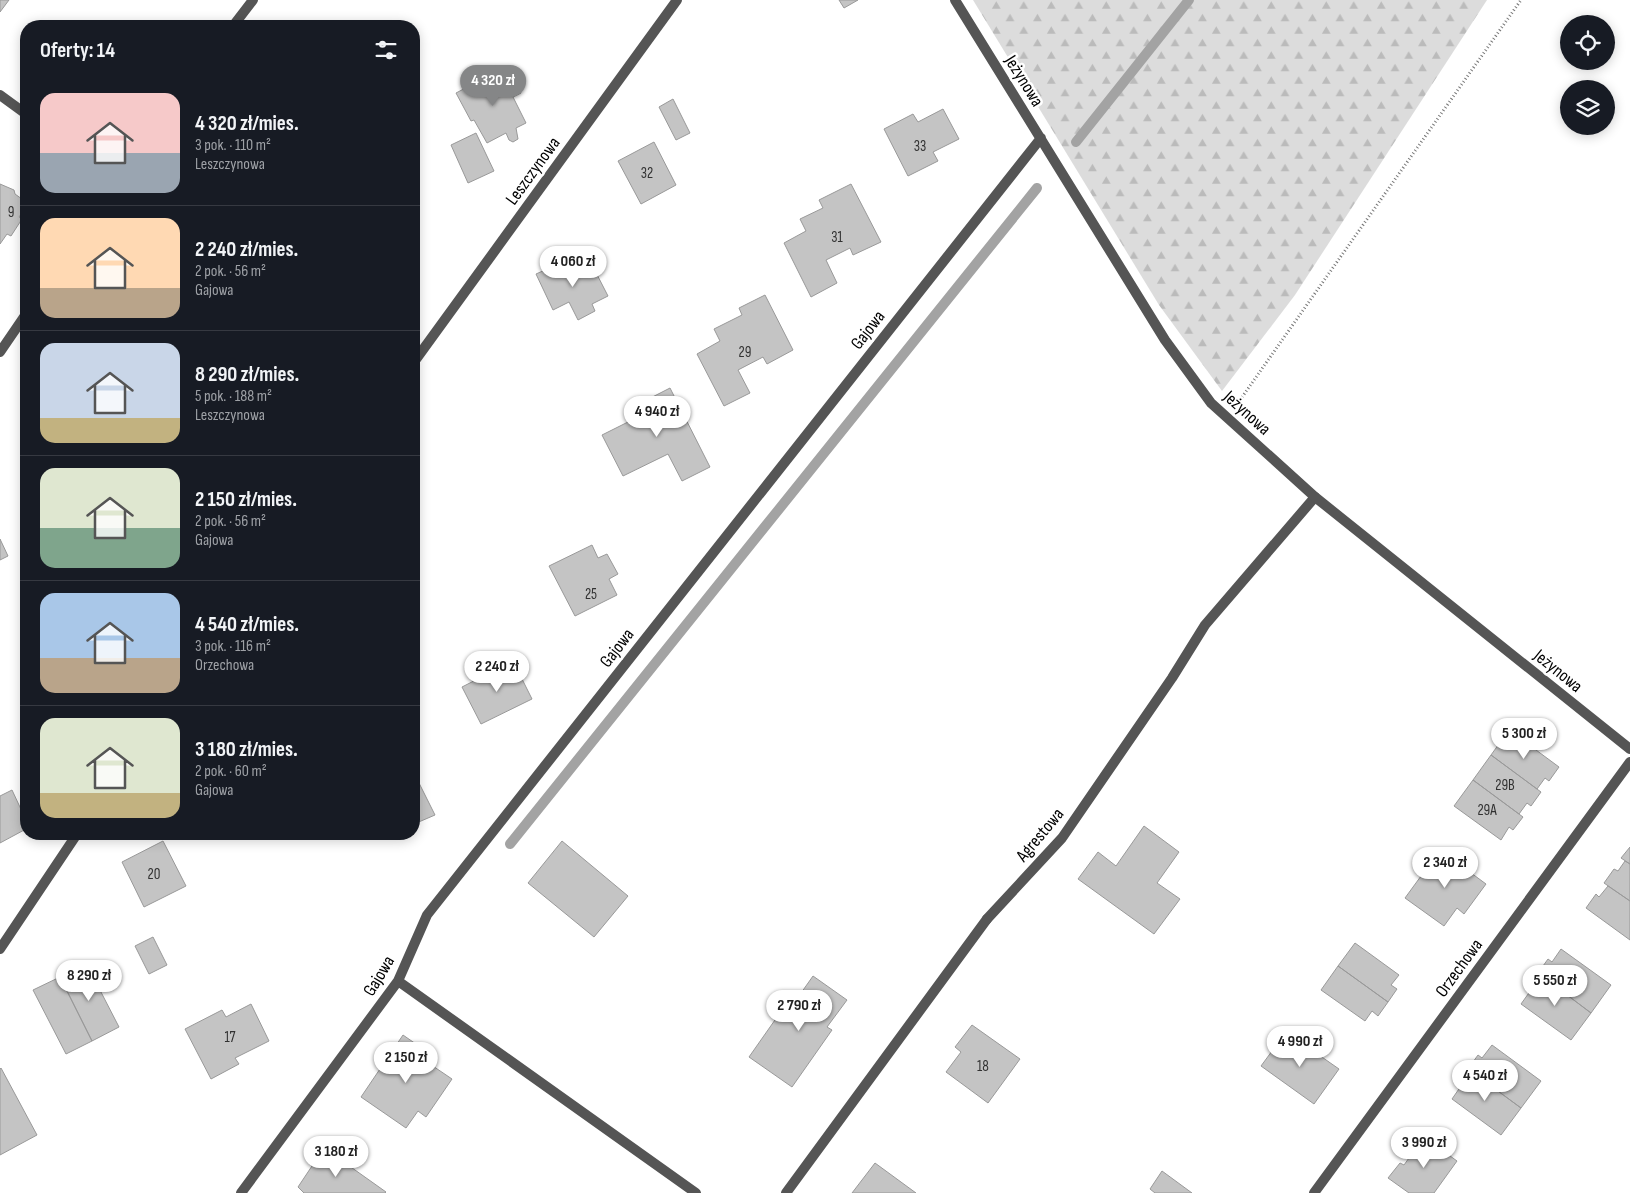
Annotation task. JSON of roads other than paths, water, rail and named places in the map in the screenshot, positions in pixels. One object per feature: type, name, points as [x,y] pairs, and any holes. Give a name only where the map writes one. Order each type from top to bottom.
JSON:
[{"type":"street","points":[[238,20],[253,0]]},
{"type":"street","name":"Leszczynowa","points":[[420,354],[678,0]]},
{"type":"street","name":"Jeżynowa","points":[[955,0],[1165,340],[1211,403],[1315,497],[1630,750]]},
{"type":"street","points":[[0,96],[20,110]]},
{"type":"street","name":"Gajowa","points":[[241,1193],[398,981],[427,915],[1041,138]]},
{"type":"street","points":[[0,352],[20,323]]},
{"type":"street","name":"Agrestowa","points":[[786,1193],[988,919],[1062,838],[1172,678],[1204,625],[1315,497]]},
{"type":"street","name":"Orzechowa","points":[[1314,1193],[1630,762]]},
{"type":"street","points":[[0,949],[73,840]]},
{"type":"street","points":[[398,981],[696,1193]]},
{"type":"waterway","points":[[1076,142],[1189,0]]},
{"type":"waterway","points":[[510,844],[1037,188]]}]
